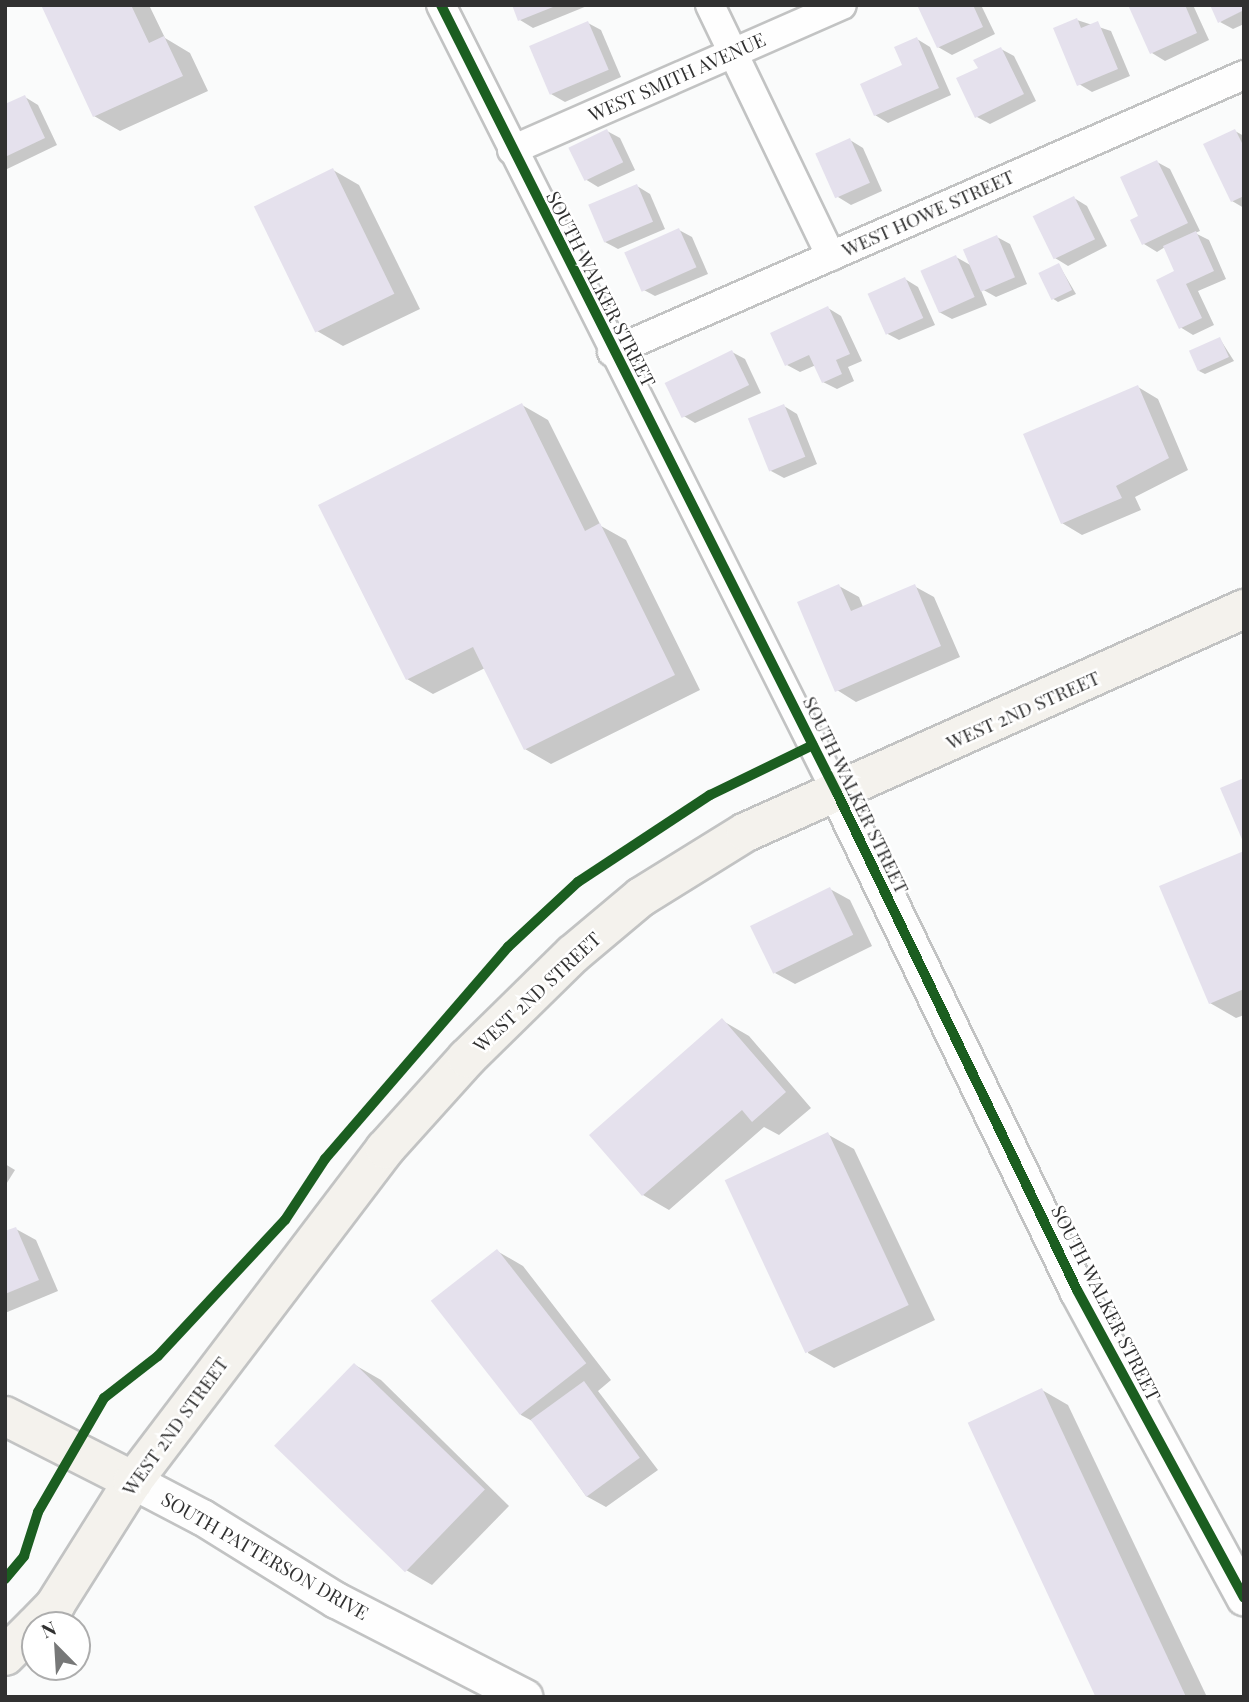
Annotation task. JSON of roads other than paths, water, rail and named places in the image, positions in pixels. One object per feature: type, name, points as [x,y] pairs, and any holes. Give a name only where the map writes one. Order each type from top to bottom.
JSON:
[{"type":"main road","name":"WEST 2ND STREET","points":[[49,1611],[133,1481],[385,1149],[551,973],[641,897],[746,832],[1244,609]]},
{"type":"main road","name":"SOUTH PATTERSON DRIVE","points":[[5,1416],[133,1481]]},
{"type":"main road","name":"WEST 2ND STREET","points":[[5,1656],[21,1639]]},
{"type":"street","name":"SOUTH WALKER STREET","points":[[441,5],[612,352],[837,793],[1077,1290],[1244,1598]]},
{"type":"street","points":[[710,5],[831,256]]},
{"type":"street","name":"WEST SMITH AVENUE","points":[[512,150],[842,5]]},
{"type":"street","name":"WEST HOWE STREET","points":[[612,352],[1244,75]]},
{"type":"street","name":"SOUTH PATTERSON DRIVE","points":[[133,1481],[202,1517],[336,1600],[525,1697]]}]
